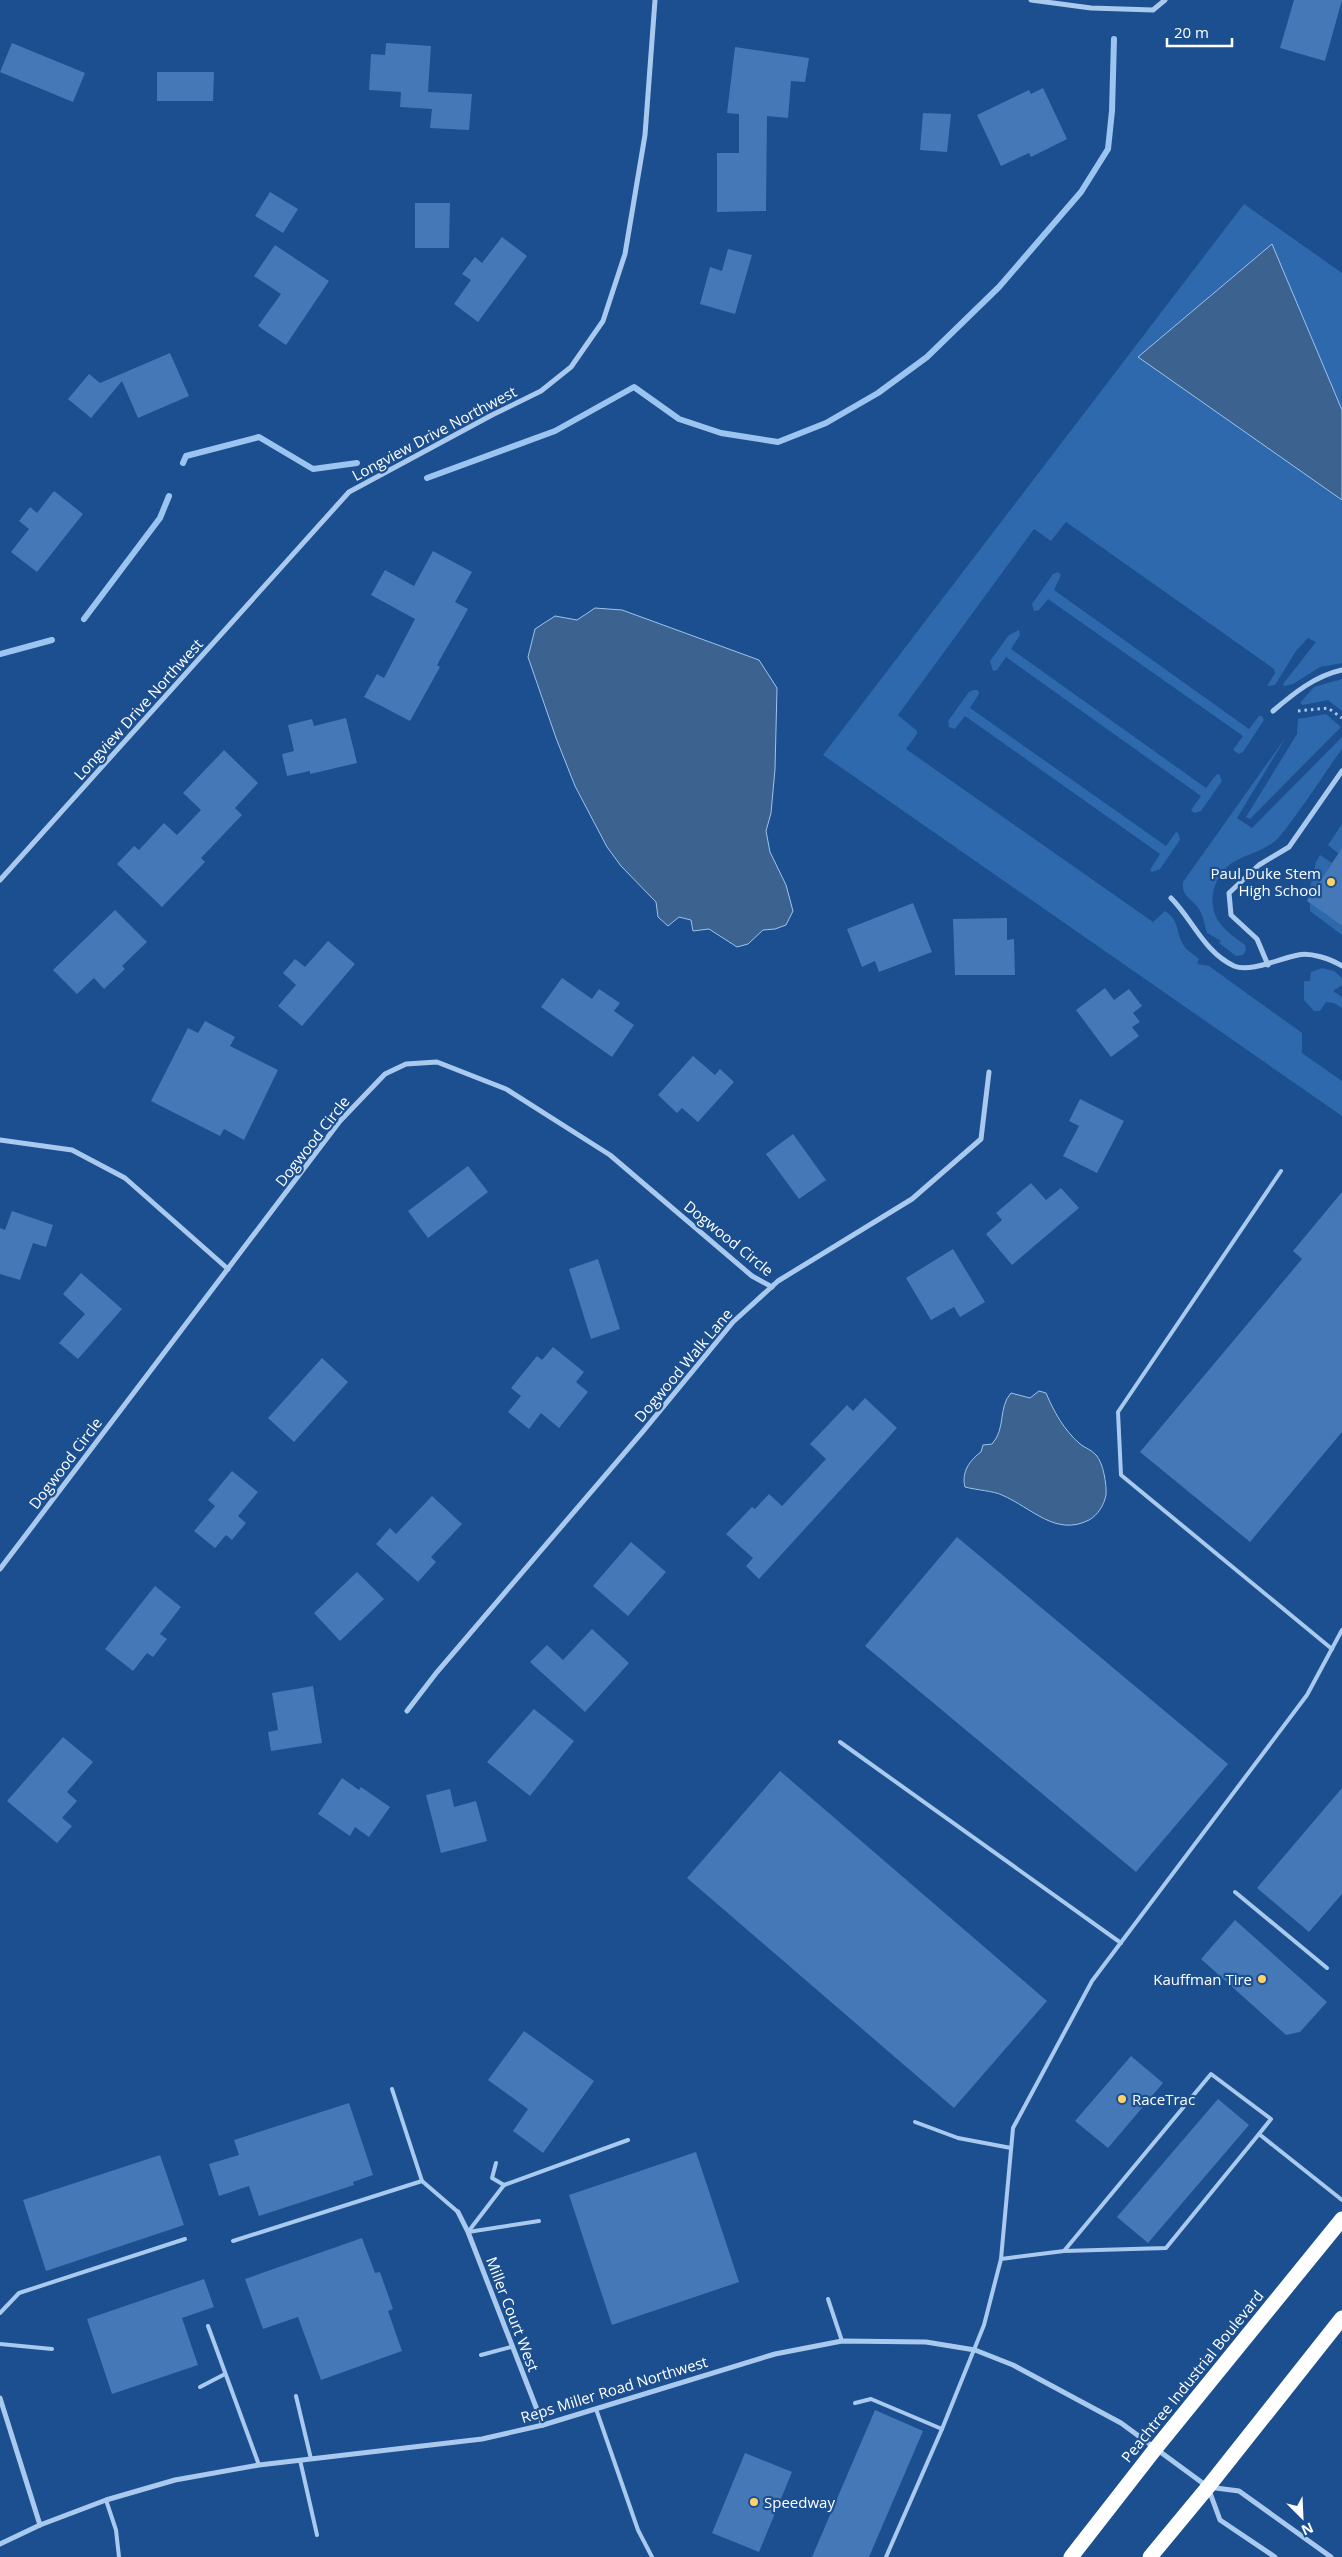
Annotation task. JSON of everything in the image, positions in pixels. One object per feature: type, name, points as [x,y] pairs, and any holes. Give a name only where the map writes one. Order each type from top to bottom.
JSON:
[{"type":"highway","name":"Peachtree Industrial Boulevard","points":[[1071,2557],[1156,2448],[1342,2218]]},
{"type":"highway","points":[[1150,2557],[1342,2318]]},
{"type":"street","name":"Longview Drive Northwest","points":[[0,880],[349,492],[492,415],[541,391],[571,367],[603,320],[625,254],[645,135],[656,0]]},
{"type":"street","points":[[1032,0],[1091,8],[1152,10],[1165,0]]},
{"type":"street","points":[[1273,710],[1297,690],[1330,672],[1342,670]]},
{"type":"street","points":[[1268,965],[1257,938],[1231,915],[1230,893],[1259,865],[1289,847],[1342,771]]},
{"type":"street","points":[[1172,898],[1186,913],[1204,944],[1235,966],[1268,965],[1299,954],[1332,960],[1342,966]]},
{"type":"street","name":"Dogwood Circle","points":[[0,1569],[340,1121],[385,1074],[406,1064],[436,1062],[506,1089],[610,1155],[752,1276],[772,1287]]},
{"type":"street","name":"Dogwood Walk Lane","points":[[407,1711],[733,1322],[772,1287],[912,1199],[981,1139],[989,1072]]},
{"type":"street","points":[[0,1140],[72,1150],[125,1178],[228,1269]]},
{"type":"street","name":"Miller Court West","points":[[458,2212],[468,2232],[511,2347],[543,2425]]},
{"type":"street","name":"Reps Miller Road Northwest","points":[[0,2544],[40,2525],[106,2500],[175,2480],[311,2458],[482,2439],[543,2425],[775,2354],[842,2341],[926,2342],[975,2350],[1013,2365],[1102,2411],[1208,2487],[1240,2491],[1330,2557]]},
{"type":"street","points":[[0,2398],[40,2525]]},
{"type":"street","points":[[1208,2487],[1220,2520],[1275,2557]]},
{"type":"lane","points":[[1281,1171],[1118,1412],[1121,1475],[1332,1649]]},
{"type":"lane","points":[[886,2557],[942,2429],[984,2325],[1001,2259],[1013,2128],[1092,1981],[1307,1695],[1342,1630]]},
{"type":"lane","points":[[840,1742],[1121,1943]]},
{"type":"lane","points":[[1235,1892],[1327,1968]]},
{"type":"lane","points":[[1001,2259],[1064,2251],[1166,2248],[1271,2120],[1211,2074],[1064,2251]]},
{"type":"lane","points":[[392,2089],[422,2182],[458,2212]]},
{"type":"lane","points":[[915,2122],[958,2138],[1011,2148]]},
{"type":"lane","points":[[1259,2134],[1342,2200]]},
{"type":"lane","points":[[468,2232],[504,2186],[628,2140]]},
{"type":"lane","points":[[496,2163],[492,2178],[504,2186]]},
{"type":"lane","points":[[233,2241],[422,2182]]},
{"type":"lane","points":[[468,2232],[539,2221]]},
{"type":"lane","points":[[0,2314],[19,2294],[185,2239]]},
{"type":"lane","points":[[828,2299],[842,2341]]},
{"type":"lane","points":[[208,2326],[259,2465]]},
{"type":"lane","points":[[0,2344],[52,2349]]},
{"type":"lane","points":[[481,2355],[511,2347]]},
{"type":"lane","points":[[200,2387],[225,2374]]},
{"type":"lane","points":[[296,2396],[311,2458]]},
{"type":"lane","points":[[855,2403],[871,2399],[942,2429]]},
{"type":"lane","points":[[596,2409],[638,2530],[652,2557]]},
{"type":"lane","points":[[300,2460],[317,2535]]},
{"type":"lane","points":[[106,2500],[116,2530],[119,2557]]},
{"type":"path","points":[[1298,711],[1328,708],[1342,718]]},
{"type":"shaded area","points":[[1244,204],[1342,273],[1342,410],[1272,244],[1139,357],[1342,500],[1342,663],[1320,667],[1293,684],[1284,686],[1283,684],[1316,642],[1308,638],[1296,651],[1275,685],[1267,686],[1275,673],[1274,669],[1066,522],[1051,541],[1034,529],[898,715],[917,731],[917,734],[906,749],[1153,922],[1165,911],[1176,923],[1184,946],[1199,959],[1197,964],[1209,966],[1302,1033],[1302,1053],[1342,1081],[1342,1116],[823,755]]},
{"type":"shaded area","points":[[1272,244],[1342,410],[1342,500],[1138,357]]},
{"type":"shaded area","points":[[1058,572],[1061,575],[1054,590],[1249,729],[1259,716],[1262,716],[1264,720],[1243,752],[1239,754],[1233,750],[1243,736],[1048,599],[1039,610],[1034,611],[1032,604],[1053,574]]},
{"type":"shaded area","points":[[595,608],[622,610],[759,660],[777,688],[775,769],[771,813],[766,831],[770,852],[786,885],[793,911],[786,925],[775,929],[763,930],[748,944],[737,947],[709,929],[693,931],[691,920],[679,917],[668,926],[658,917],[656,902],[621,866],[607,847],[575,786],[528,657],[535,629],[555,616],[577,620]]},
{"type":"shaded area","points":[[1019,630],[1020,635],[1011,649],[1206,788],[1216,775],[1219,774],[1222,781],[1201,811],[1194,813],[1191,810],[1201,796],[1006,657],[997,670],[993,671],[990,661],[1009,635]]},
{"type":"shaded area","points":[[1342,679],[1342,711],[1328,700],[1303,705],[1300,703],[1314,687]]},
{"type":"shaded area","points":[[978,690],[979,694],[970,708],[1166,846],[1176,832],[1178,833],[1180,840],[1160,869],[1152,872],[1150,870],[1160,854],[965,716],[955,729],[949,727],[948,721],[969,692]]},
{"type":"shaded area","points":[[1326,714],[1341,727],[1250,819],[1246,817],[1297,734],[1298,719]]},
{"type":"shaded area","points":[[1286,737],[1237,818],[1252,828],[1342,737],[1342,749],[1280,836],[1265,847],[1237,860],[1223,871],[1219,878],[1213,894],[1214,911],[1223,927],[1245,945],[1246,950],[1243,955],[1236,956],[1219,943],[1221,941],[1207,933],[1200,911],[1185,894],[1183,882]]},
{"type":"shaded area","points":[[1342,824],[1342,851],[1339,854],[1328,845]]},
{"type":"shaded area","points":[[1320,855],[1332,863],[1307,901],[1316,862]]},
{"type":"shaded area","points":[[1310,903],[1342,926],[1342,935],[1310,911]]},
{"type":"shaded area","points":[[1322,968],[1334,971],[1342,978],[1342,985],[1333,991],[1342,997],[1342,1008],[1334,1003],[1326,1002],[1320,1011],[1314,1011],[1304,1000],[1304,981],[1310,981],[1311,972]]},
{"type":"shaded area","points":[[1039,1391],[1046,1393],[1064,1427],[1074,1439],[1096,1455],[1103,1468],[1106,1495],[1098,1513],[1089,1520],[1066,1525],[1055,1523],[1044,1519],[1002,1495],[965,1487],[965,1471],[973,1459],[981,1452],[983,1445],[992,1444],[996,1438],[1007,1399],[1011,1393],[1030,1398]]},
{"type":"building","points":[[1294,0],[1342,0],[1325,61],[1280,48]]},
{"type":"building","points":[[12,43],[85,73],[73,102],[0,72]]},
{"type":"building","points":[[386,43],[431,46],[428,92],[472,94],[469,130],[430,128],[432,109],[400,107],[401,92],[369,90],[371,54],[385,55]]},
{"type":"building","points":[[735,47],[809,58],[805,82],[791,81],[788,118],[767,116],[766,211],[717,212],[717,153],[739,153],[739,114],[727,113]]},
{"type":"building","points":[[157,72],[214,72],[213,101],[157,101]]},
{"type":"building","points":[[1043,88],[1067,139],[1031,157],[1029,153],[1001,166],[977,115],[1029,90],[1031,94]]},
{"type":"building","points":[[923,113],[951,114],[947,152],[920,150]]},
{"type":"building","points":[[270,192],[298,209],[283,233],[255,216]]},
{"type":"building","points":[[415,203],[450,203],[449,248],[415,248]]},
{"type":"building","points":[[502,237],[527,256],[478,322],[454,304],[471,280],[462,274],[475,257],[482,263]]},
{"type":"building","points":[[275,245],[329,281],[286,345],[258,326],[281,294],[254,276]]},
{"type":"building","points":[[728,249],[752,255],[735,314],[700,304],[710,267],[722,271]]},
{"type":"building","points":[[170,353],[189,396],[138,418],[122,381],[91,418],[68,399],[89,374],[100,383]]},
{"type":"building","points":[[54,491],[83,514],[37,572],[11,552],[29,529],[19,521],[30,507],[37,513]]},
{"type":"building","points":[[433,551],[472,572],[455,602],[468,609],[437,665],[440,667],[410,721],[364,697],[377,674],[384,678],[415,619],[371,595],[385,570],[414,586]]},
{"type":"building","points":[[346,718],[357,763],[310,774],[310,771],[287,776],[282,754],[294,751],[288,725],[312,719],[314,726]]},
{"type":"building","points":[[224,750],[258,783],[235,808],[242,815],[201,858],[205,862],[162,907],[117,864],[134,846],[139,850],[164,823],[177,835],[201,810],[183,793]]},
{"type":"building","name":"Paul Duke Stem High School","points":[[1342,848],[1342,926],[1307,901]]},
{"type":"building","points":[[913,903],[932,952],[879,972],[875,961],[862,967],[847,929]]},
{"type":"building","points":[[115,910],[147,942],[122,966],[125,969],[104,989],[94,978],[77,994],[53,970]]},
{"type":"building","points":[[1007,918],[1007,940],[1014,939],[1015,975],[955,975],[953,919]]},
{"type":"building","points":[[328,941],[355,964],[302,1026],[278,1006],[296,985],[283,973],[295,959],[305,967]]},
{"type":"building","points":[[562,978],[592,999],[599,989],[620,1003],[614,1011],[634,1025],[612,1057],[541,1007]]},
{"type":"building","points":[[1105,988],[1114,1000],[1129,989],[1142,1006],[1133,1013],[1140,1022],[1132,1027],[1139,1036],[1111,1057],[1076,1010]]},
{"type":"building","points":[[205,1021],[235,1037],[230,1046],[278,1070],[244,1140],[224,1129],[220,1136],[151,1101],[188,1028],[198,1033]]},
{"type":"building","points":[[693,1056],[715,1075],[720,1069],[734,1082],[698,1122],[682,1108],[677,1113],[658,1095]]},
{"type":"building","points":[[1080,1099],[1124,1121],[1097,1173],[1063,1156],[1079,1126],[1069,1121]]},
{"type":"building","points":[[793,1134],[826,1180],[799,1199],[766,1154]]},
{"type":"building","points":[[468,1166],[488,1192],[428,1238],[408,1211]]},
{"type":"building","points":[[1031,1183],[1046,1200],[1061,1188],[1079,1208],[1012,1265],[986,1234],[1002,1220],[996,1213]]},
{"type":"building","points":[[1342,1192],[1342,1432],[1250,1542],[1140,1452],[1302,1259],[1293,1251]]},
{"type":"building","points":[[12,1211],[53,1225],[46,1247],[33,1243],[20,1280],[0,1274],[0,1228],[5,1230]]},
{"type":"building","points":[[953,1249],[985,1302],[960,1317],[954,1307],[931,1320],[906,1278]]},
{"type":"building","points":[[598,1259],[620,1329],[591,1339],[569,1269]]},
{"type":"building","points":[[81,1273],[122,1309],[78,1359],[59,1343],[85,1314],[63,1294]]},
{"type":"building","points":[[553,1347],[584,1372],[576,1382],[588,1392],[559,1428],[541,1413],[529,1429],[508,1412],[521,1396],[511,1388],[537,1356],[542,1360]]},
{"type":"building","points":[[322,1358],[348,1382],[294,1442],[268,1418]]},
{"type":"building","points":[[865,1398],[897,1428],[759,1579],[746,1566],[753,1558],[726,1534],[752,1507],[755,1509],[769,1494],[782,1506],[826,1459],[810,1444],[847,1405],[853,1411]]},
{"type":"building","points":[[232,1471],[258,1492],[238,1516],[246,1523],[232,1540],[226,1535],[215,1548],[194,1531],[215,1506],[208,1500]]},
{"type":"building","points":[[432,1496],[462,1524],[431,1557],[436,1562],[418,1582],[376,1544],[390,1528],[396,1534]]},
{"type":"building","points":[[957,1537],[1228,1764],[1136,1872],[865,1646]]},
{"type":"building","points":[[631,1542],[666,1572],[628,1616],[593,1586]]},
{"type":"building","points":[[357,1572],[384,1599],[340,1641],[314,1613]]},
{"type":"building","points":[[155,1586],[181,1607],[160,1634],[167,1639],[153,1657],[147,1653],[133,1671],[105,1649]]},
{"type":"building","points":[[592,1629],[629,1663],[585,1712],[530,1662],[547,1645],[563,1660]]},
{"type":"building","points":[[313,1686],[322,1743],[271,1751],[268,1732],[278,1730],[272,1693]]},
{"type":"building","points":[[534,1709],[574,1741],[530,1796],[487,1762]]},
{"type":"building","points":[[63,1737],[93,1762],[67,1792],[77,1801],[62,1818],[72,1826],[57,1843],[7,1801]]},
{"type":"building","points":[[780,1771],[1047,2001],[954,2108],[687,1878]]},
{"type":"building","points":[[342,1778],[359,1790],[361,1787],[390,1807],[369,1837],[355,1827],[350,1836],[318,1814]]},
{"type":"building","points":[[1342,1788],[1342,1894],[1309,1932],[1257,1888]]},
{"type":"building","points":[[450,1789],[454,1807],[476,1801],[487,1841],[441,1853],[426,1795]]},
{"type":"building","name":"Kauffman Tire","points":[[1235,1920],[1327,2002],[1300,2032],[1286,2035],[1201,1959]]},
{"type":"building","points":[[524,2031],[594,2081],[543,2153],[513,2131],[528,2109],[488,2080]]},
{"type":"building","name":"RaceTrac","points":[[1131,2056],[1163,2083],[1108,2148],[1075,2121]]},
{"type":"building","name":"RaceTrac","points":[[1218,2099],[1249,2125],[1148,2243],[1117,2217]]},
{"type":"building","points":[[349,2103],[373,2175],[353,2182],[354,2185],[259,2216],[249,2186],[219,2196],[209,2164],[239,2155],[234,2140]]},
{"type":"building","points":[[696,2152],[739,2282],[612,2325],[569,2195]]},
{"type":"building","points":[[160,2155],[184,2225],[46,2271],[23,2200]]},
{"type":"building","points":[[362,2238],[375,2273],[380,2272],[393,2309],[388,2311],[402,2351],[321,2380],[298,2317],[263,2329],[245,2279]]},
{"type":"building","points":[[204,2279],[214,2307],[182,2318],[198,2365],[112,2394],[87,2319]]},
{"type":"building","points":[[875,2410],[923,2431],[869,2557],[812,2557]]},
{"type":"building","points":[[745,2453],[792,2472],[759,2552],[712,2533]]},
{"type":"waterway","points":[[427,478],[555,431],[634,387],[679,419],[721,433],[778,442],[826,423],[878,393],[927,357],[999,287],[1081,192],[1108,149],[1112,111],[1114,39]]},
{"type":"waterway","points":[[183,463],[186,456],[259,437],[313,469],[357,463]]},
{"type":"waterway","points":[[84,619],[160,518],[169,496]]},
{"type":"waterway","points":[[0,654],[52,640]]},
{"type":"place","name":"Paul Duke Stem High School","points":[[1331,882]]},
{"type":"place","name":"Kauffman Tire","points":[[1262,1979]]},
{"type":"place","name":"RaceTrac","points":[[1122,2099]]},
{"type":"place","name":"Speedway","points":[[754,2502]]}]
